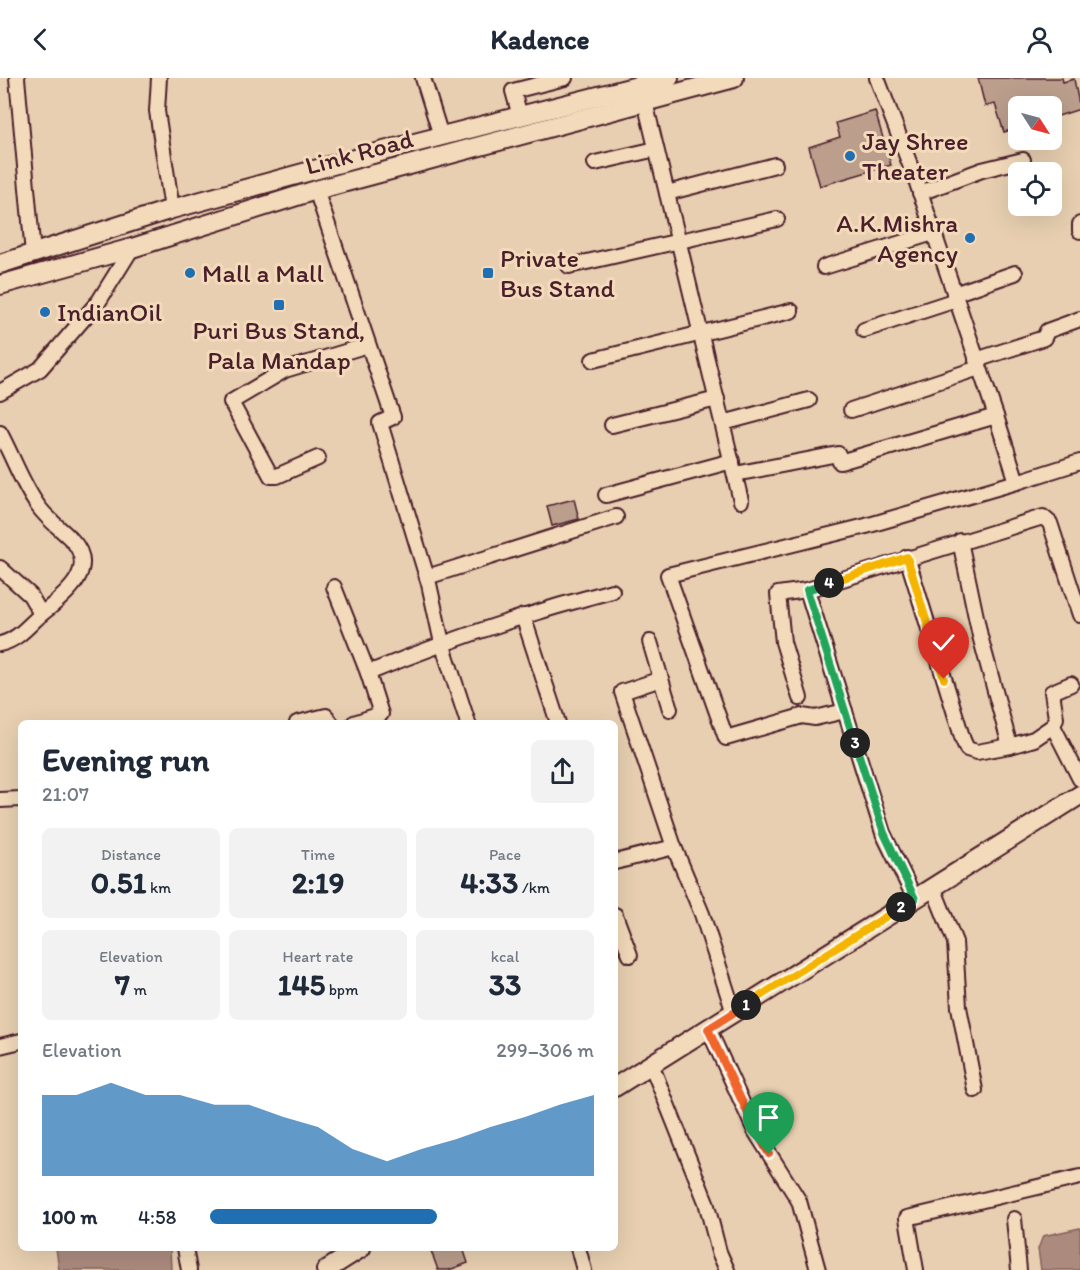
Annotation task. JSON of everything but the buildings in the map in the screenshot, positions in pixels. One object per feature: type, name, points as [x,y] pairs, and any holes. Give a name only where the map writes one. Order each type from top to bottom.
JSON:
[{"type":"main road","name":"Link Road","points":[[0,264],[172,209],[441,136],[669,78]]},
{"type":"main road","name":"Link Road","points":[[0,285],[132,248],[316,190],[734,78]]},
{"type":"main road","points":[[618,1080],[651,1064],[734,1013],[1080,795]]},
{"type":"main road","points":[[326,1270],[356,1251]]},
{"type":"street","points":[[17,78],[33,254]]},
{"type":"street","points":[[159,78],[157,111],[172,209]]},
{"type":"street","points":[[423,78],[441,136]]},
{"type":"street","points":[[520,116],[513,91],[565,78]]},
{"type":"street","points":[[876,78],[920,193],[1017,482]]},
{"type":"street","points":[[645,102],[741,501]]},
{"type":"street","points":[[595,163],[656,148]]},
{"type":"street","points":[[920,193],[982,170],[1023,160]]},
{"type":"street","points":[[667,193],[775,165]]},
{"type":"street","points":[[316,190],[393,417],[380,423],[428,577],[442,643],[467,720]]},
{"type":"street","points":[[569,266],[777,219]]},
{"type":"street","points":[[1080,224],[1080,231]]},
{"type":"street","points":[[824,267],[933,233]]},
{"type":"street","points":[[0,392],[12,387],[45,363],[99,301],[132,248]]},
{"type":"street","points":[[864,330],[1014,273]]},
{"type":"street","points":[[593,360],[791,311]]},
{"type":"street","points":[[850,410],[1044,338],[1048,330],[1080,319]]},
{"type":"street","points":[[318,458],[277,476],[271,476],[231,402],[285,370],[368,345]]},
{"type":"street","points":[[612,425],[717,399]]},
{"type":"street","points":[[723,423],[809,400]]},
{"type":"street","points":[[606,495],[733,467],[838,454],[840,462],[996,416]]},
{"type":"street","points":[[0,432],[40,509],[74,542],[82,557],[82,572],[73,588],[41,614],[26,631],[0,644]]},
{"type":"street","points":[[844,711],[815,718],[802,716],[726,738],[668,576],[866,526],[1080,462]]},
{"type":"street","points":[[428,577],[616,517]]},
{"type":"street","points":[[800,698],[783,642],[778,594],[807,590],[960,541],[1039,518],[1047,518],[1080,615]]},
{"type":"street","points":[[960,541],[980,636],[1010,746]]},
{"type":"street","points":[[907,557],[963,740],[968,749],[978,753],[1034,739],[1053,726],[1056,718],[1052,692],[1071,684]]},
{"type":"street","points":[[0,568],[30,595],[41,614]]},
{"type":"street","points":[[334,587],[381,714],[363,720]]},
{"type":"street","points":[[807,590],[884,833],[915,899]]},
{"type":"street","points":[[368,674],[442,643],[523,616],[612,591]]},
{"type":"street","points":[[523,616],[557,720]]},
{"type":"street","points":[[650,642],[670,710]]},
{"type":"street","points":[[661,680],[622,692],[674,847],[702,914],[734,1013]]},
{"type":"street","points":[[309,720],[326,716],[329,720]]},
{"type":"street","points":[[1053,726],[1080,779]]},
{"type":"street","points":[[0,800],[18,799]]},
{"type":"street","points":[[618,861],[674,847]]},
{"type":"street","points":[[933,887],[955,942],[959,1007],[975,1090]]},
{"type":"street","points":[[618,923],[630,955]]},
{"type":"street","points":[[708,1029],[756,1131],[799,1201],[818,1270]]},
{"type":"street","points":[[0,1046],[18,1042]]},
{"type":"street","points":[[651,1064],[706,1202],[718,1252],[726,1270]]},
{"type":"street","points":[[916,1270],[907,1218],[1080,1177]]},
{"type":"street","points":[[1014,1219],[1019,1270]]},
{"type":"street","points":[[186,1251],[189,1270]]},
{"type":"street","points":[[579,1251],[584,1270]]},
{"type":"shaded area","points":[[1080,1228],[1080,1270],[1041,1270],[1038,1249],[1043,1236]]},
{"type":"shaded area","points":[[56,1251],[170,1251],[171,1270],[59,1270]]},
{"type":"place","name":"Jay Shree Theater","points":[[850,156]]},
{"type":"place","name":"A.K.Mishra Agency","points":[[970,238]]},
{"type":"place","name":"Mall a Mall","points":[[190,273]]},
{"type":"place","name":"Private Bus Stand","points":[[488,273]]},
{"type":"place","name":"Puri Bus Stand, Pala Mandap","points":[[279,305]]},
{"type":"place","name":"IndianOil","points":[[45,312]]},
{"type":"route","points":[[769,1154],[708,1029],[915,899],[884,833],[807,590],[907,557],[944,679]]}]
